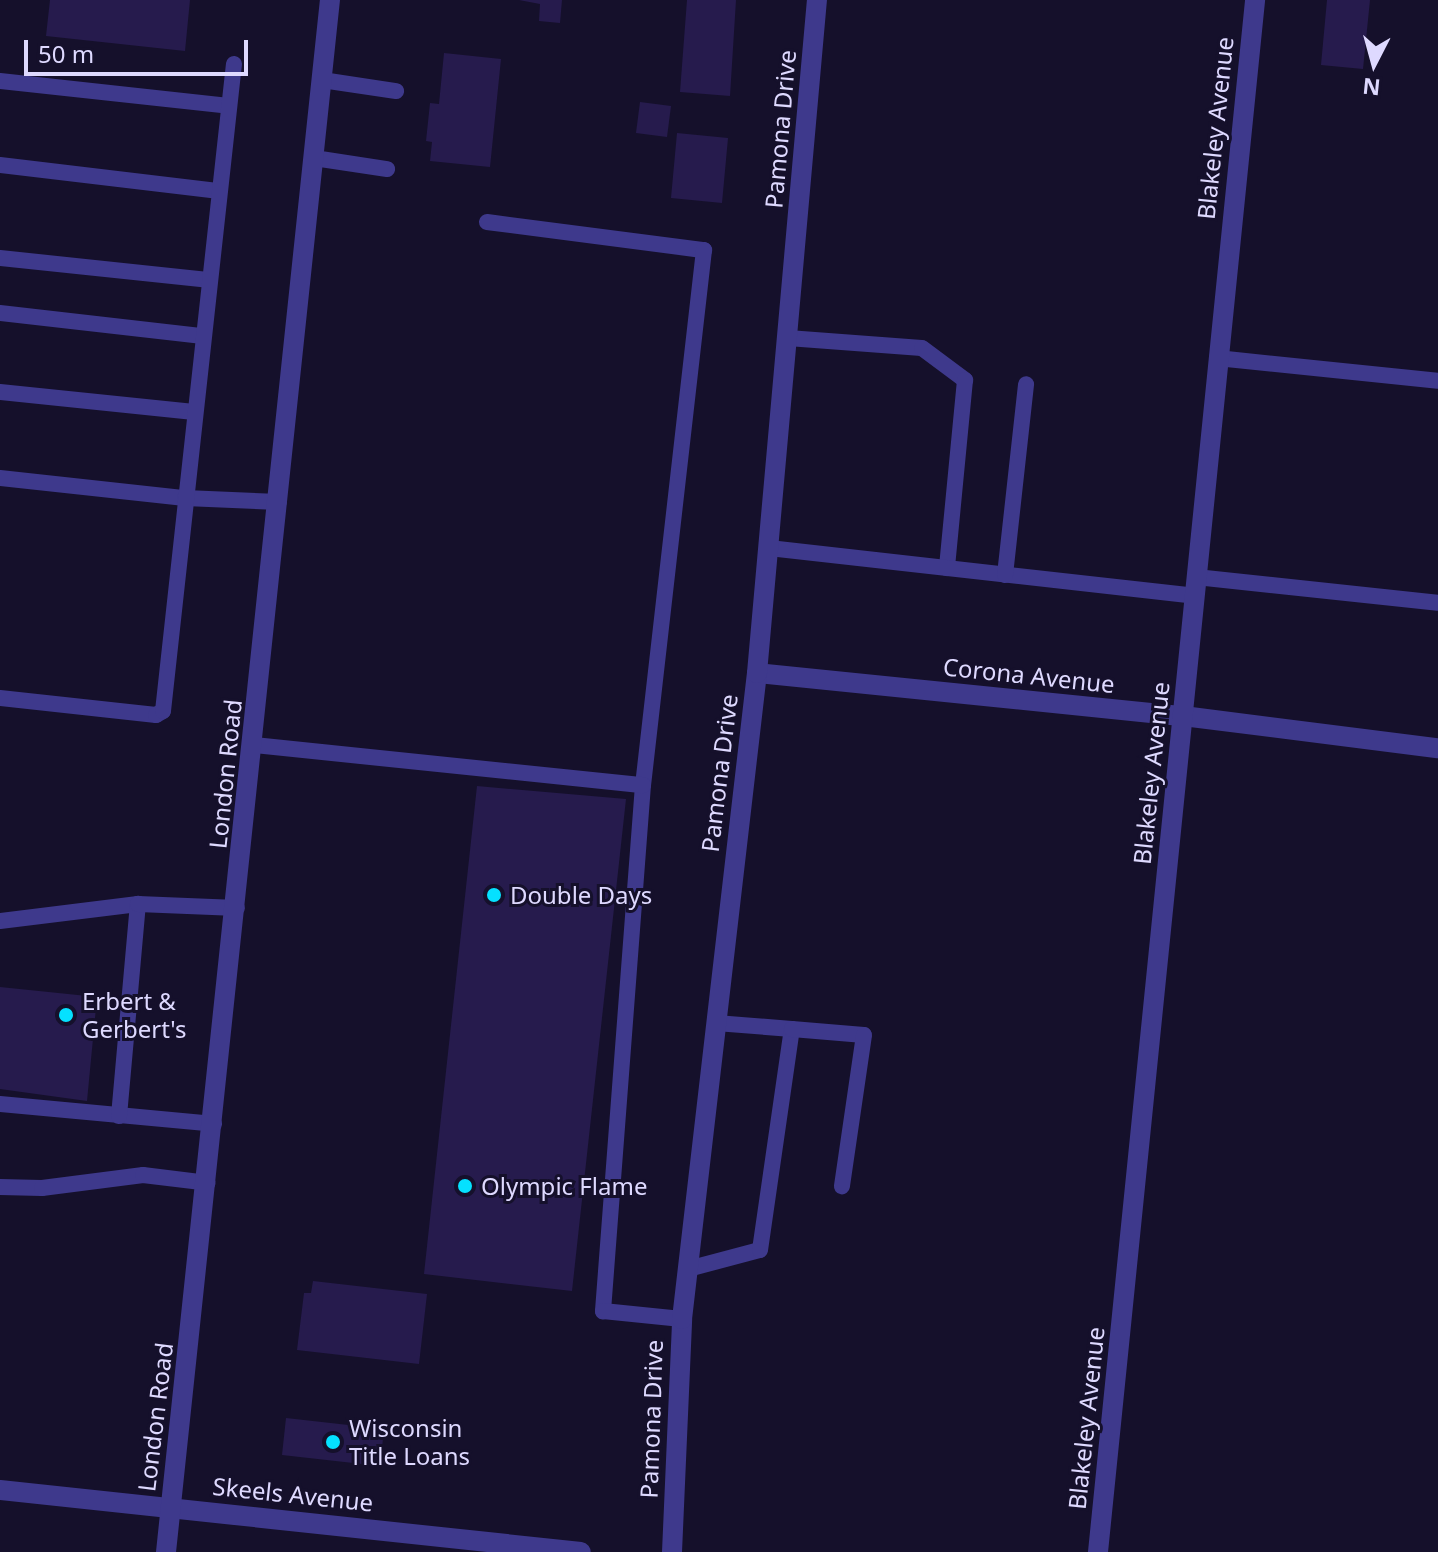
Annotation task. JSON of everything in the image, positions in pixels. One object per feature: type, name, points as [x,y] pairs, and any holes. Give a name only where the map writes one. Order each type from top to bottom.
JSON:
[{"type":"street","name":"London Road","points":[[166,1552],[208,1183],[330,0]]},
{"type":"street","name":"Pamona Drive","points":[[672,1552],[682,1319],[757,673],[817,0]]},
{"type":"street","name":"Blakeley Avenue","points":[[1098,1552],[1255,0]]},
{"type":"street","name":"Corona Avenue","points":[[757,673],[1183,716],[1438,748]]},
{"type":"street","name":"Skeels Avenue","points":[[0,1490],[581,1552]]},
{"type":"lane","points":[[0,698],[156,715],[163,711],[234,64]]},
{"type":"lane","points":[[322,80],[396,91]]},
{"type":"lane","points":[[0,81],[229,106]]},
{"type":"lane","points":[[314,158],[387,169]]},
{"type":"lane","points":[[0,165],[219,191]]},
{"type":"lane","points":[[487,222],[704,250],[643,785],[603,1311],[682,1319]]},
{"type":"lane","points":[[0,258],[208,280]]},
{"type":"lane","points":[[0,313],[203,336]]},
{"type":"lane","points":[[788,338],[922,348],[965,380],[947,568]]},
{"type":"lane","points":[[1217,358],[1438,381]]},
{"type":"lane","points":[[1005,575],[1026,384]]},
{"type":"lane","points":[[0,392],[194,412]]},
{"type":"lane","points":[[0,478],[185,498],[279,502]]},
{"type":"lane","points":[[769,548],[1005,575],[1438,603]]},
{"type":"lane","points":[[254,745],[643,785]]},
{"type":"lane","points":[[0,921],[138,904],[237,908]]},
{"type":"lane","points":[[119,1116],[138,904]]},
{"type":"lane","points":[[716,1023],[864,1035],[842,1186]]},
{"type":"lane","points":[[688,1269],[760,1250],[792,1029]]},
{"type":"lane","points":[[0,1104],[214,1124]]},
{"type":"lane","points":[[0,1187],[42,1188],[143,1175],[208,1183]]},
{"type":"building","points":[[50,0],[190,0],[185,51],[46,36]]},
{"type":"building","points":[[519,0],[562,0],[560,23],[539,21],[540,4]]},
{"type":"building","points":[[687,0],[736,0],[730,96],[680,92]]},
{"type":"building","points":[[1327,0],[1370,0],[1363,69],[1321,65]]},
{"type":"building","points":[[444,53],[501,59],[490,167],[430,161],[432,142],[426,141],[430,103],[439,104]]},
{"type":"building","points":[[640,102],[671,106],[667,137],[636,133]]},
{"type":"building","points":[[677,133],[728,138],[722,203],[671,198]]},
{"type":"building","points":[[477,786],[626,799],[572,1291],[424,1274]]},
{"type":"building","points":[[0,987],[97,997],[87,1101],[0,1089]]},
{"type":"building","points":[[313,1281],[427,1294],[419,1364],[297,1350],[304,1293],[311,1293]]},
{"type":"building","name":"Wisconsin Title Loans","points":[[286,1418],[384,1429],[380,1466],[282,1455]]},
{"type":"place","name":"Double Days","points":[[494,895]]},
{"type":"place","name":"Erbert & Gerbert's","points":[[66,1015]]},
{"type":"place","name":"Olympic Flame","points":[[465,1186]]},
{"type":"place","name":"Wisconsin Title Loans","points":[[333,1442]]}]
